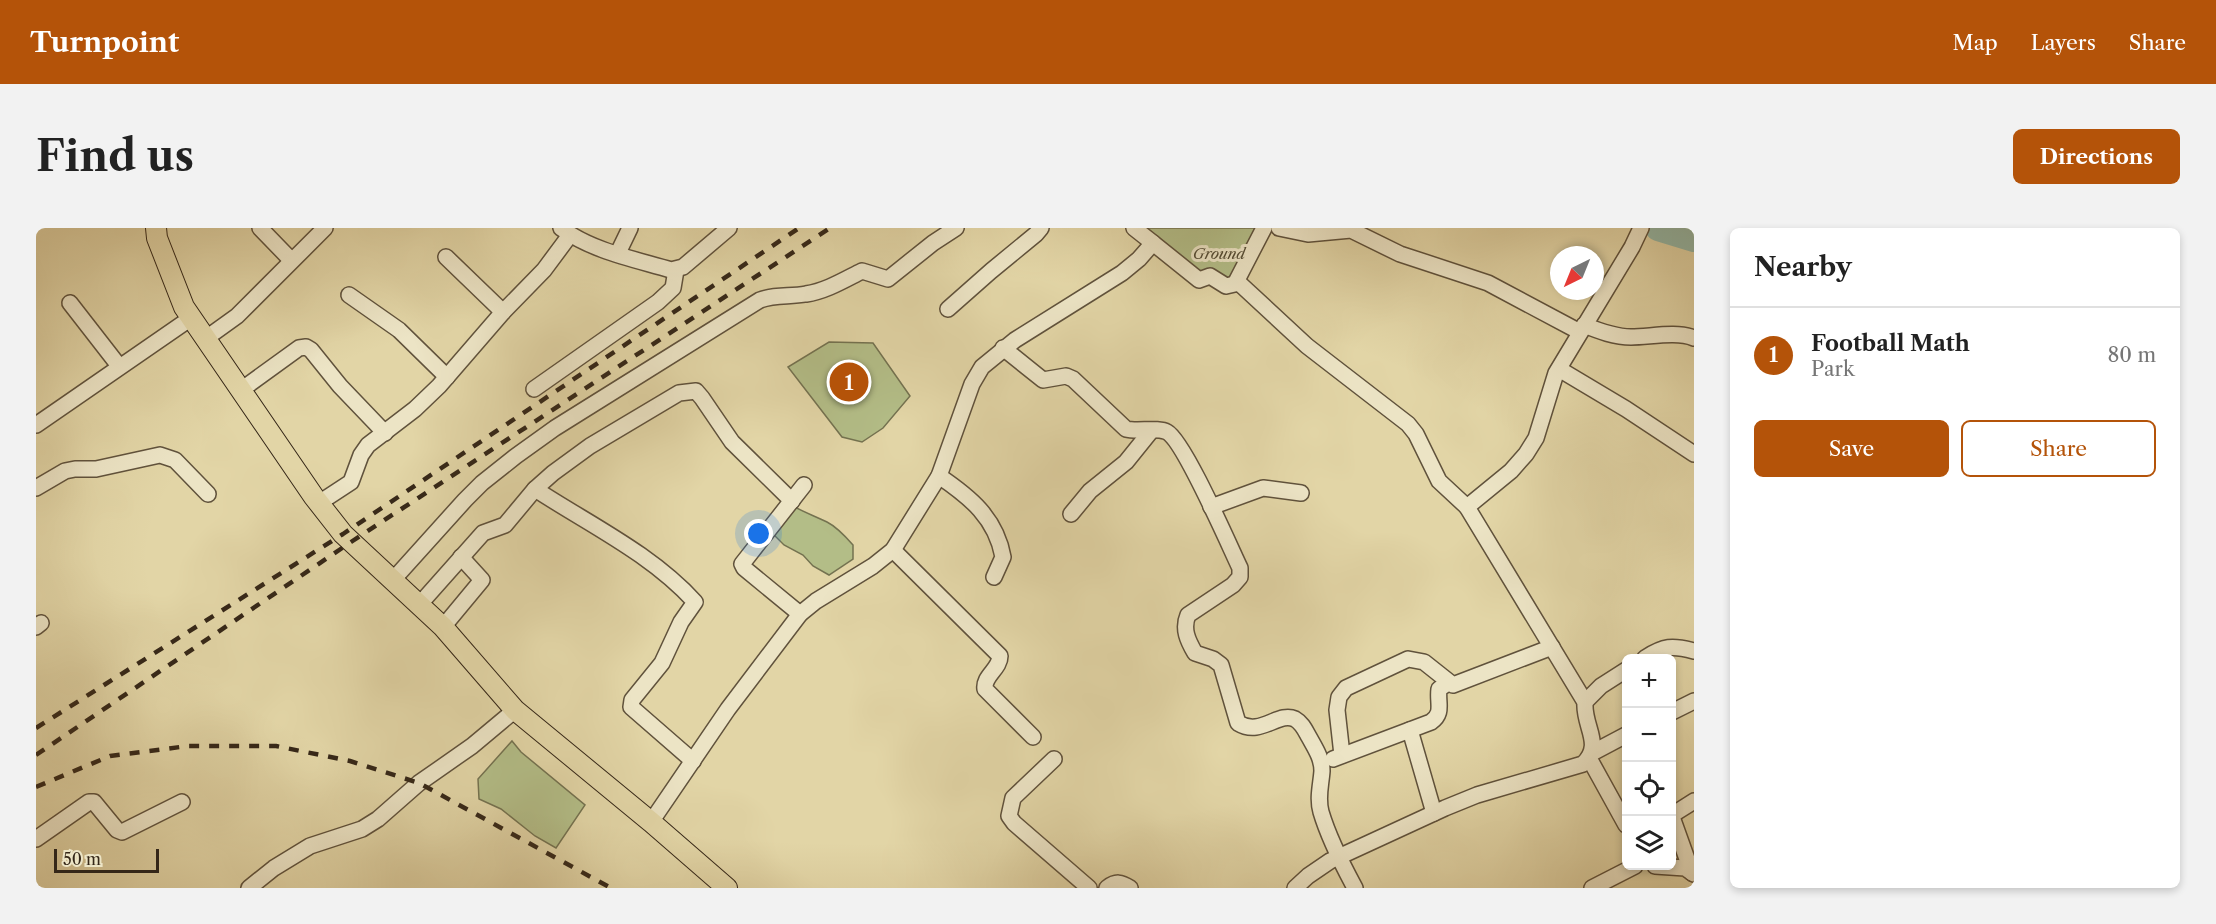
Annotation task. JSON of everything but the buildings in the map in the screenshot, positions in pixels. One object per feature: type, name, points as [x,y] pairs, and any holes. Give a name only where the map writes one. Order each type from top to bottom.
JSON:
[{"type":"main road","points":[[156,228],[157,238],[180,297],[205,339],[319,503],[351,542],[443,627],[515,710],[727,888]]},
{"type":"street","points":[[260,228],[291,260]]},
{"type":"street","points":[[205,339],[237,316],[325,228]]},
{"type":"street","points":[[618,254],[630,228]]},
{"type":"street","points":[[319,503],[351,482],[365,450],[415,409],[447,377],[503,312],[544,270],[566,231],[618,254],[676,270],[683,267],[715,234],[729,228]]},
{"type":"street","points":[[392,581],[482,483],[555,428],[760,300],[768,297],[821,291],[862,271],[888,279],[956,228]]},
{"type":"street","points":[[948,309],[1041,228]]},
{"type":"street","points":[[1134,228],[1199,280],[1210,276],[1226,286],[1236,282],[1264,228]]},
{"type":"street","points":[[1279,228],[1308,234],[1351,230],[1400,254],[1488,284],[1582,328],[1628,337],[1694,338]]},
{"type":"street","points":[[1467,507],[1511,471],[1536,438],[1559,369],[1632,248],[1641,228]]},
{"type":"street","points":[[651,822],[734,700],[800,614],[816,601],[873,566],[893,550],[939,476],[976,375],[1003,348],[1122,273],[1153,243]]},
{"type":"street","points":[[446,257],[503,312]]},
{"type":"street","points":[[534,389],[658,302],[673,288],[676,270]]},
{"type":"street","points":[[1236,282],[1307,346],[1408,424],[1416,434],[1439,481],[1467,507],[1585,702],[1584,712],[1594,746],[1591,755],[1622,817]]},
{"type":"street","points":[[348,294],[399,330],[447,377]]},
{"type":"street","points":[[70,303],[119,366]]},
{"type":"street","points":[[36,425],[192,318]]},
{"type":"street","points":[[241,390],[299,348],[306,347],[385,433]]},
{"type":"street","points":[[1003,348],[1043,380],[1066,376],[1073,379],[1121,427],[1132,431],[1165,430],[1174,438],[1196,475],[1240,568],[1240,577],[1233,585],[1188,615],[1185,630],[1190,645],[1195,653],[1214,659],[1221,665],[1238,723],[1247,728],[1255,728],[1290,717],[1304,727],[1319,755],[1321,764],[1318,798],[1321,811],[1338,857],[1355,888]]},
{"type":"street","points":[[1559,369],[1626,409],[1694,454]]},
{"type":"street","points":[[419,605],[483,533],[505,525],[535,489],[553,473],[590,446],[679,393],[688,390],[696,391],[732,442],[792,501]]},
{"type":"street","points":[[1071,514],[1096,486],[1126,462],[1151,430]]},
{"type":"street","points":[[36,488],[65,471],[96,469],[160,455],[176,460],[208,494]]},
{"type":"street","points":[[939,476],[965,493],[989,519],[995,530],[1003,557],[994,577]]},
{"type":"street","points":[[800,614],[742,564],[804,485]]},
{"type":"street","points":[[1211,507],[1263,488],[1301,493]]},
{"type":"street","points":[[535,489],[620,540],[645,558],[694,602],[681,622],[662,663],[632,700],[631,707],[693,761]]},
{"type":"street","points":[[893,550],[1000,657],[984,687],[1033,737]]},
{"type":"street","points":[[443,627],[482,580],[461,557]]},
{"type":"street","points":[[1342,755],[1337,710],[1339,697],[1346,688],[1408,659],[1424,662],[1448,683],[1457,684],[1552,647]]},
{"type":"street","points":[[1653,654],[1668,647],[1680,647],[1694,651]]},
{"type":"street","points":[[1585,702],[1601,686],[1622,673]]},
{"type":"street","points":[[1321,764],[1436,719],[1440,707],[1439,689],[1448,683]]},
{"type":"street","points":[[1676,710],[1694,701]]},
{"type":"street","points":[[249,888],[274,868],[310,846],[362,828],[378,819],[419,783],[456,758],[515,710]]},
{"type":"street","points":[[1410,730],[1434,813]]},
{"type":"street","points":[[1295,888],[1308,876],[1338,857],[1477,795],[1583,764],[1591,755],[1622,737]]},
{"type":"street","points":[[1054,759],[1013,798],[1009,816],[1014,823],[1089,888]]},
{"type":"street","points":[[1676,813],[1694,801]]},
{"type":"street","points":[[36,839],[89,802],[94,802],[117,830],[122,832],[182,802]]},
{"type":"street","points":[[1676,829],[1693,874]]},
{"type":"street","points":[[1676,867],[1685,868],[1693,874]]},
{"type":"street","points":[[1592,888],[1627,870]]},
{"type":"street","points":[[1107,888],[1121,883],[1130,888]]},
{"type":"green space","name":"Ground","points":[[1137,228],[1265,228],[1226,292]]},
{"type":"green space","points":[[829,342],[873,343],[910,396],[883,428],[862,442],[842,437],[788,367]]},
{"type":"green space","points":[[791,505],[838,529],[853,545],[853,559],[829,575],[813,566],[803,555],[784,545],[772,533]]},
{"type":"green space","points":[[512,741],[521,752],[585,805],[556,848],[535,836],[501,809],[479,799],[478,779]]},
{"type":"waterway","points":[[1658,228],[1694,239]]},
{"type":"railway","points":[[36,728],[343,534],[799,228]]},
{"type":"railway","points":[[36,755],[351,542],[830,228]]},
{"type":"railway","points":[[36,787],[110,756],[188,746],[276,746],[350,761],[419,783],[611,888]]},
{"type":"place","name":"Football Math","points":[[849,382]]}]
